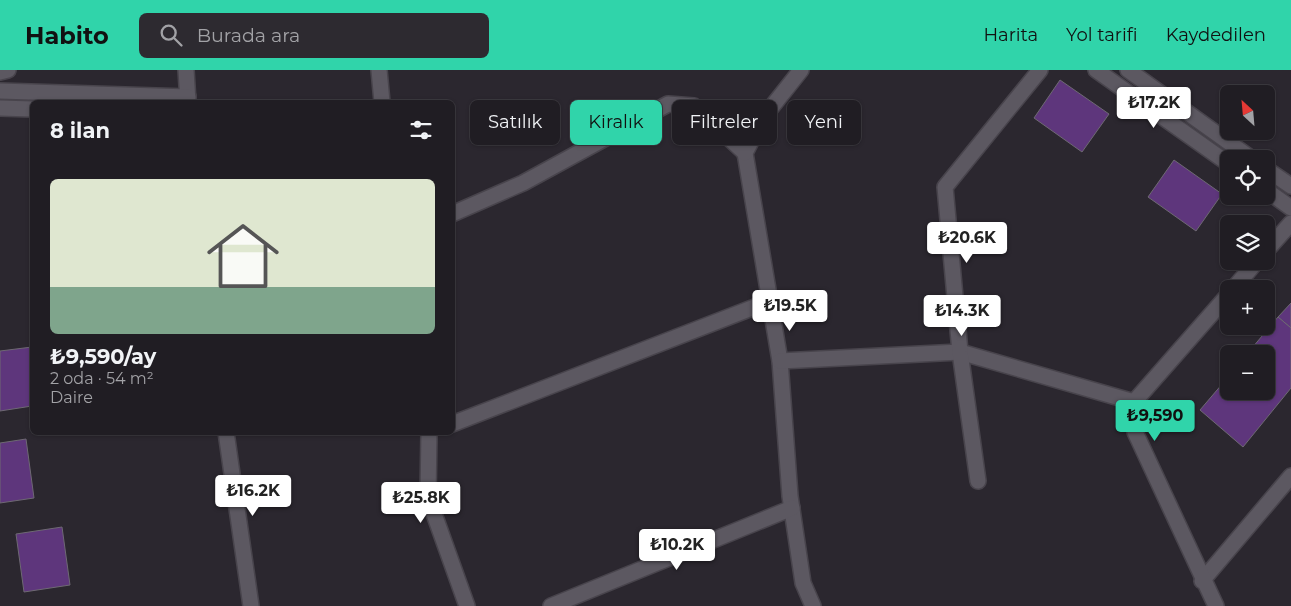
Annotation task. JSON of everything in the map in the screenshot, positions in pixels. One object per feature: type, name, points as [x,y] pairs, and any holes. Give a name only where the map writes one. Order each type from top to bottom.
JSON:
[{"type":"street","points":[[0,72],[8,70]]},
{"type":"street","points":[[0,91],[188,100],[186,70]]},
{"type":"street","points":[[379,70],[382,100]]},
{"type":"street","points":[[801,70],[763,118],[745,153],[780,361],[792,508],[803,582],[813,606]]},
{"type":"street","points":[[978,481],[960,352],[945,187],[1040,70]]},
{"type":"street","points":[[1096,70],[1220,158]]},
{"type":"street","points":[[1128,70],[1239,150]]},
{"type":"street","points":[[455,213],[523,183],[668,104],[694,106],[745,153]]},
{"type":"street","points":[[0,108],[30,110]]},
{"type":"street","points":[[1275,175],[1291,186]]},
{"type":"street","points":[[1275,196],[1291,208]]},
{"type":"street","points":[[1275,241],[1291,224]]},
{"type":"street","points":[[1241,280],[1250,270]]},
{"type":"street","points":[[455,423],[770,301]]},
{"type":"street","points":[[1216,606],[1202,581],[1135,432],[1134,402],[1220,304]]},
{"type":"street","points":[[780,361],[960,352],[1134,402]]},
{"type":"street","points":[[226,435],[251,606]]},
{"type":"street","points":[[429,435],[428,497],[467,606]]},
{"type":"street","points":[[1202,581],[1291,476]]},
{"type":"street","points":[[551,606],[792,508]]},
{"type":"building","points":[[1060,80],[1109,114],[1082,152],[1034,118]]},
{"type":"building","points":[[1174,160],[1220,193],[1220,197],[1196,231],[1148,197]]},
{"type":"building","points":[[1291,303],[1291,328],[1278,317]]},
{"type":"building","points":[[1278,317],[1291,328],[1291,388],[1243,447],[1200,410],[1220,387],[1220,400],[1275,400],[1275,345],[1255,345],[1263,335],[1275,335],[1275,321]]},
{"type":"building","points":[[30,347],[30,406],[0,411],[0,351]]},
{"type":"building","points":[[26,439],[34,498],[0,503],[0,443]]},
{"type":"building","points":[[62,527],[70,585],[24,592],[16,534]]}]
